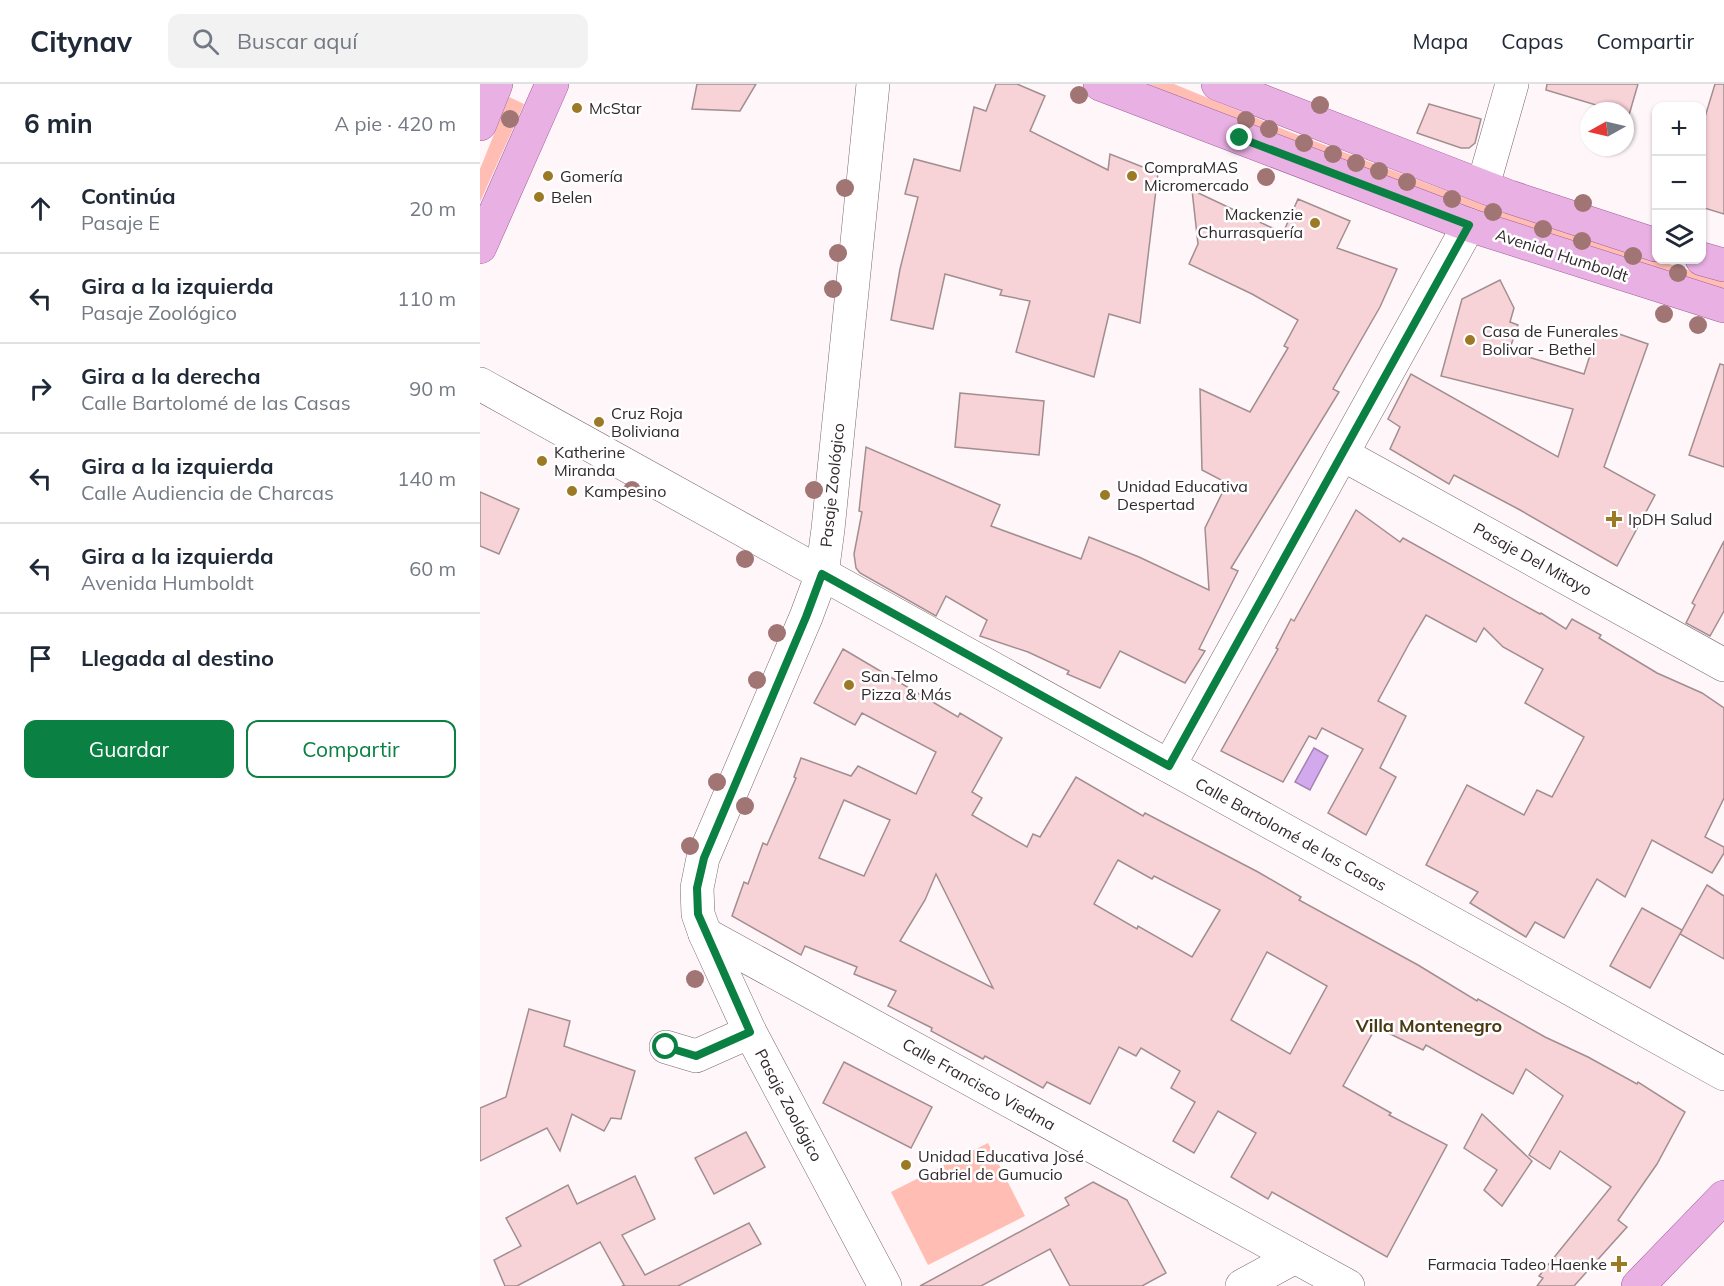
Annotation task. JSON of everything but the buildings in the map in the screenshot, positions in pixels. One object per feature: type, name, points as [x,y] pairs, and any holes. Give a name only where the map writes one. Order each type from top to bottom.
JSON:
[{"type":"main road","points":[[480,124],[496,84]]},
{"type":"main road","points":[[480,246],[552,84]]},
{"type":"main road","name":"Avenida Humboldt","points":[[1100,84],[1469,225],[1724,306]]},
{"type":"main road","points":[[1218,84],[1483,186],[1652,244]]},
{"type":"main road","points":[[1706,261],[1724,266]]},
{"type":"main road","points":[[1638,1286],[1724,1197]]},
{"type":"street","name":"Pasaje Zoológico","points":[[873,84],[822,574],[704,858],[697,888],[698,914],[705,934],[750,1032],[885,1286]]},
{"type":"street","points":[[1483,186],[1512,84]]},
{"type":"street","points":[[1169,766],[1469,225]]},
{"type":"street","name":"Calle Bartolomé de las Casas","points":[[480,384],[1724,1074]]},
{"type":"street","name":"Pasaje Del Mitayo","points":[[1342,454],[1724,665]]},
{"type":"street","name":"Calle Francisco Viedma","points":[[705,934],[1348,1286]]},
{"type":"street","points":[[666,1047],[696,1056],[750,1032]]},
{"type":"street","points":[[1242,1286],[1295,1257]]},
{"type":"shaded area","points":[[1148,84],[1174,84],[1290,132],[1482,204],[1652,259],[1652,264],[1669,264],[1724,280],[1724,290],[1480,214],[1289,143]]},
{"type":"shaded area","points":[[509,97],[524,104],[480,202],[480,169]]},
{"type":"shaded area","points":[[1314,748],[1328,756],[1310,790],[1295,782]]},
{"type":"shaded area","points":[[988,1143],[1025,1216],[928,1265],[891,1192]]},
{"type":"place","name":"McStar","points":[[577,108]]},
{"type":"place","name":"Gomería","points":[[548,176]]},
{"type":"place","name":"CompraMAS Micromercado","points":[[1132,176]]},
{"type":"place","name":"Belen","points":[[539,197]]},
{"type":"place","name":"Mackenzie Churrasquería","points":[[1315,223]]},
{"type":"place","name":"Casa de Funerales Bolivar - Bethel","points":[[1470,340]]},
{"type":"place","name":"Cruz Roja Boliviana","points":[[599,422]]},
{"type":"place","name":"Katherine Miranda","points":[[542,461]]},
{"type":"place","name":"Kampesino","points":[[572,491]]},
{"type":"place","name":"Unidad Educativa Despertad","points":[[1105,495]]},
{"type":"place","name":"IpDH Salud","points":[[1614,519]]},
{"type":"place","name":"San Telmo Pizza & Más","points":[[849,685]]},
{"type":"place","name":"Unidad Educativa José Gabriel de Gumucio","points":[[906,1165]]},
{"type":"place","name":"Farmacia Tadeo Haenke","points":[[1619,1264]]},
{"type":"district","name":"Villa Montenegro","points":[[1429,1026]]},
{"type":"route","points":[[666,1047],[696,1056],[750,1032],[705,934],[698,914],[697,888],[704,858],[822,574],[1169,766],[1469,225],[1240,138]]}]
